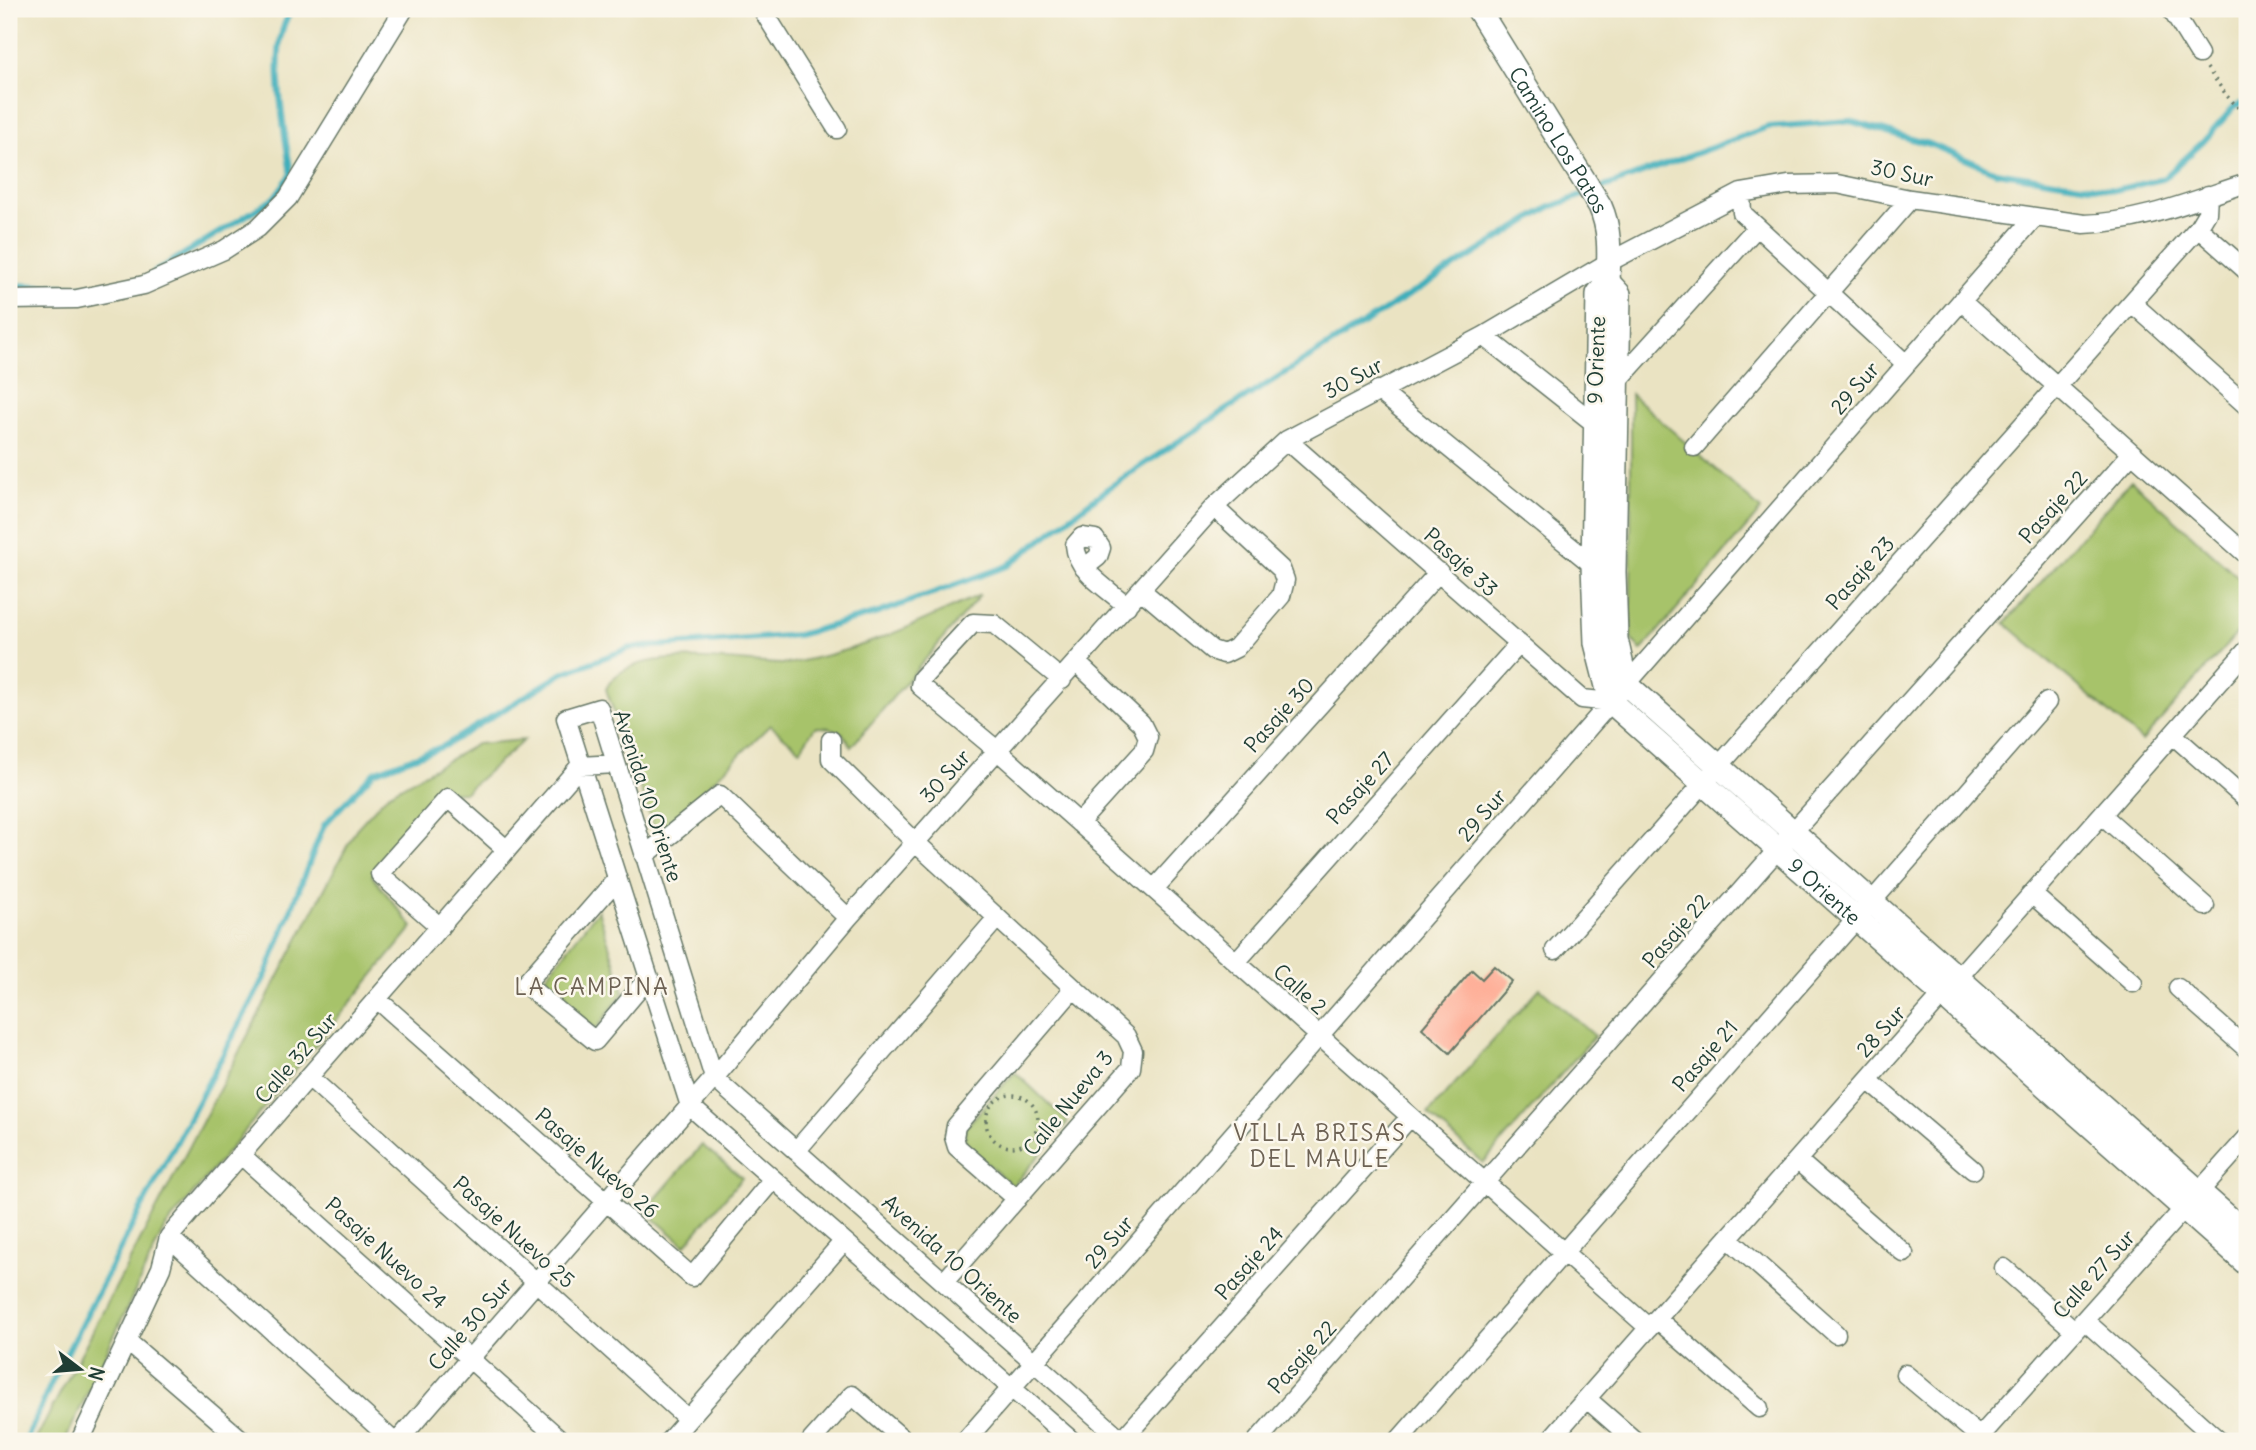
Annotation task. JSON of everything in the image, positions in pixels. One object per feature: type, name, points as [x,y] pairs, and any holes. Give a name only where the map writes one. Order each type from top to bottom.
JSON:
[{"type":"street","points":[[9,300],[77,299],[144,285],[224,250],[258,228],[288,198],[404,9]]},
{"type":"street","points":[[762,9],[836,129]]},
{"type":"street","name":"Camino Los Patos","points":[[1478,9],[1595,198],[1606,221],[1609,272]]},
{"type":"street","points":[[2171,9],[2199,54]]},
{"type":"street","name":"30 Sur","points":[[714,1078],[848,918],[1214,507],[1287,440],[1378,390],[1609,272],[1741,194],[1788,185],[1836,184],[1910,199],[2084,224],[2122,222],[2160,214],[2247,183]]},
{"type":"street","points":[[1741,194],[1742,213],[1906,364]]},
{"type":"street","points":[[2208,195],[2207,213],[2198,228],[2247,271]]},
{"type":"street","points":[[1694,447],[1910,199]]},
{"type":"street","name":"29 Sur","points":[[965,1441],[2034,218]]},
{"type":"street","points":[[1616,383],[1757,227]]},
{"type":"street","name":"Pasaje 23","points":[[1555,950],[2198,228]]},
{"type":"street","name":"9 Oriente","points":[[1609,272],[1619,294],[1615,639],[1626,684],[1872,901],[1950,986],[2192,1200],[2247,1264]]},
{"type":"street","name":"9 Oriente","points":[[1609,272],[1598,295],[1593,565],[1596,643],[1611,702],[1856,919],[1950,986]]},
{"type":"street","points":[[1961,301],[2247,555]]},
{"type":"street","points":[[2132,303],[2247,406]]},
{"type":"street","points":[[1484,337],[1594,423]]},
{"type":"street","points":[[1378,390],[1593,565]]},
{"type":"street","name":"Pasaje 33","points":[[1287,440],[1582,699],[1611,702]]},
{"type":"street","name":"Pasaje 22","points":[[1257,1441],[1486,1184],[1793,832],[2132,453]]},
{"type":"street","points":[[1141,590],[1212,650],[1224,654],[1236,648],[1281,596],[1285,580],[1281,569],[1214,507]]},
{"type":"street","points":[[1083,568],[1127,606]]},
{"type":"street","name":"Pasaje 30","points":[[1153,889],[1439,572]]},
{"type":"street","name":"Calle 2","points":[[1062,680],[994,624],[983,621],[973,623],[922,678],[920,687],[998,751],[1563,1252],[1759,1408]]},
{"type":"street","name":"Pasaje 27","points":[[1236,962],[1519,644]]},
{"type":"street","name":"28 Sur","points":[[1549,1441],[2246,655]]},
{"type":"street","points":[[1077,663],[1141,723],[1148,737],[1144,751],[1079,823]]},
{"type":"street","name":"Pasaje 21","points":[[1398,1441],[2048,702]]},
{"type":"street","name":"Avenida 10 Oriente","points":[[690,1106],[566,718],[599,708],[714,1078],[1122,1441]]},
{"type":"street","points":[[2173,735],[2247,800]]},
{"type":"street","name":"Calle Nueva 3","points":[[831,740],[831,759],[916,843],[1126,1036],[1133,1051],[1131,1068],[944,1282]]},
{"type":"street","points":[[580,766],[616,764]]},
{"type":"street","name":"Calle 32 Sur","points":[[80,1441],[161,1268],[169,1237],[580,766]]},
{"type":"street","points":[[643,856],[720,794],[848,918]]},
{"type":"street","points":[[440,927],[380,874],[448,798],[507,850]]},
{"type":"street","points":[[2102,815],[2205,906]]},
{"type":"street","points":[[617,879],[524,984],[595,1041],[649,977]]},
{"type":"street","points":[[2032,894],[2133,983]]},
{"type":"street","points":[[796,1151],[997,918]]},
{"type":"street","points":[[1017,1199],[957,1147],[954,1138],[956,1126],[1074,988]]},
{"type":"street","points":[[2178,988],[2247,1049]]},
{"type":"street","name":"Pasaje Nuevo 26","points":[[377,999],[691,1277],[773,1179]]},
{"type":"street","name":"Pasaje Nuevo 25","points":[[310,1078],[688,1419]]},
{"type":"street","name":"Calle 30 Sur","points":[[395,1441],[470,1359],[714,1078]]},
{"type":"street","points":[[1868,1080],[1973,1170]]},
{"type":"street","points":[[690,1106],[1072,1441]]},
{"type":"street","name":"Pasaje 24","points":[[1122,1441],[1410,1117]]},
{"type":"street","name":"Calle 27 Sur","points":[[1986,1437],[2079,1325],[2247,1138]]},
{"type":"street","name":"Pasaje Nuevo 24","points":[[241,1155],[562,1441]]},
{"type":"street","points":[[1797,1160],[1904,1253]]},
{"type":"street","name":"9 Oriente","points":[[2192,1200],[2247,1234]]},
{"type":"street","points":[[169,1237],[395,1441]]},
{"type":"street","points":[[1728,1238],[1836,1334]]},
{"type":"street","points":[[669,1441],[844,1241]]},
{"type":"street","points":[[2004,1268],[2079,1325],[2219,1441]]},
{"type":"street","points":[[127,1340],[243,1441]]},
{"type":"street","points":[[1905,1374],[1986,1437]]},
{"type":"street","points":[[811,1441],[852,1395],[905,1441]]},
{"type":"street","points":[[1587,1399],[1634,1441]]},
{"type":"path","points":[[2199,54],[2219,86],[2247,117]]},
{"type":"path","points":[[1012,1095],[1027,1100],[1037,1113],[1034,1136],[1021,1146],[1004,1146],[997,1143],[991,1137],[986,1122],[991,1106],[996,1100],[1012,1095]]},
{"type":"green space","points":[[1631,394],[1761,510],[1641,651],[1631,639]]},
{"type":"green space","points":[[2131,480],[2247,585],[2247,622],[2142,741],[2005,623]]},
{"type":"green space","points":[[980,595],[851,747],[845,736],[837,730],[815,727],[800,750],[770,725],[657,836],[606,689],[618,674],[637,665],[660,660],[714,659],[796,663],[878,639]]},
{"type":"green space","points":[[524,740],[465,792],[437,793],[372,876],[413,927],[164,1229],[65,1441],[35,1441],[356,829],[388,794],[477,744]]},
{"type":"green space","points":[[598,910],[624,992],[596,1029],[541,983]]},
{"type":"green space","points":[[1540,988],[1595,1036],[1483,1163],[1428,1114]]},
{"type":"green space","points":[[1015,1072],[1068,1122],[1013,1186],[965,1145],[965,1128]]},
{"type":"green space","points":[[702,1145],[742,1178],[685,1245],[645,1211]]},
{"type":"building","points":[[1494,966],[1512,981],[1450,1053],[1422,1028],[1472,970],[1482,979]]},
{"type":"waterway","points":[[155,272],[273,199],[291,175],[279,88],[279,64],[280,41],[285,22],[294,9]]},
{"type":"waterway","points":[[1596,190],[1768,127],[1850,121],[1932,145],[1996,172],[2115,190],[2163,179],[2203,142],[2235,106],[2247,102]]},
{"type":"waterway","points":[[26,1441],[51,1384],[134,1222],[266,974],[324,825],[374,772],[444,746],[563,673],[630,648],[798,635],[878,613],[1007,566],[1107,489],[1227,409],[1548,208],[1586,194]]},
{"type":"waterway","points":[[9,285],[94,288]]},
{"type":"district","name":"LA CAMPINA","points":[[592,986]]},
{"type":"district","name":"VILLA BRISAS DEL MAULE","points":[[1320,1145]]}]
